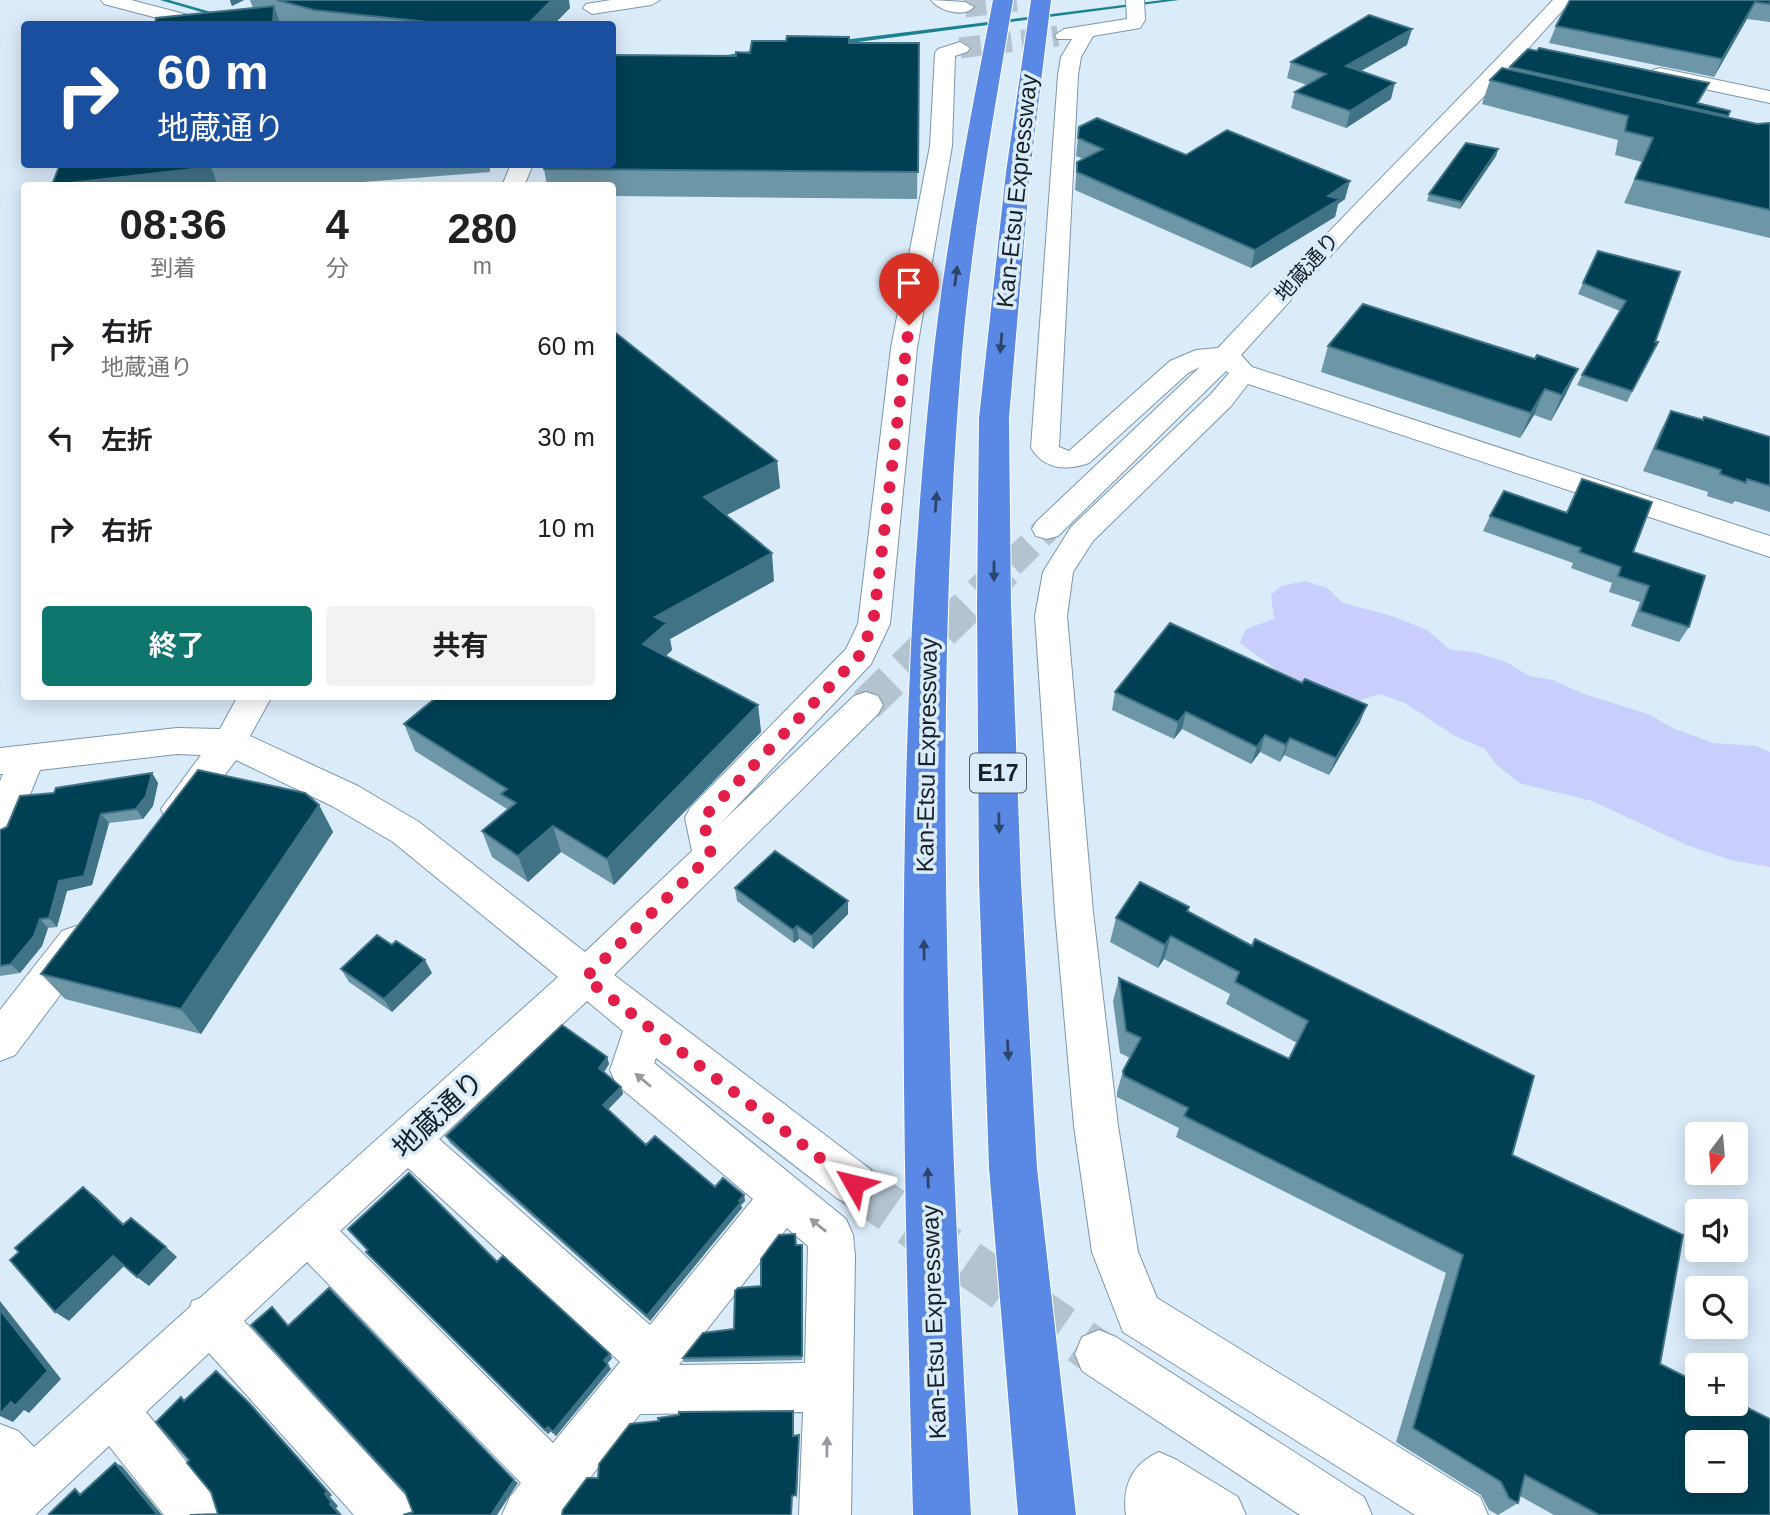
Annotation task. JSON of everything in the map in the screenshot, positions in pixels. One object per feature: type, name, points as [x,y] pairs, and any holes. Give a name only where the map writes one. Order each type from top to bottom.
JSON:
[{"type":"highway","name":"Kan-Etsu Expressway","points":[[1044,17],[1012,227],[995,418],[994,604],[1000,881],[1013,1168],[1047,1515]]},
{"type":"highway","name":"Kan-Etsu Expressway","points":[[942,1515],[928,1169],[924,926],[929,618],[942,414],[956,277],[972,169],[982,20]]},
{"type":"street","points":[[110,0],[189,21]]},
{"type":"street","points":[[590,11],[651,0]]},
{"type":"street","points":[[711,855],[703,818],[859,656],[873,624],[904,348],[941,146],[944,53],[982,20],[943,4],[940,0]]},
{"type":"street","name":"地蔵通り","points":[[1047,529],[1196,388],[1235,365],[1348,223],[1488,81],[1563,0]]},
{"type":"street","points":[[1044,17],[1086,31],[1127,27],[1133,24],[1135,7]]},
{"type":"street","points":[[1086,31],[1071,57],[1068,75],[1045,448],[1052,457],[1062,460],[1079,457],[1179,367],[1205,356],[1770,547]]},
{"type":"street","points":[[1520,45],[1546,50]]},
{"type":"street","points":[[1638,69],[1770,97]]},
{"type":"street","points":[[1488,81],[1515,87]]},
{"type":"street","points":[[1235,365],[1221,400],[1082,534],[1058,572],[1051,615],[1074,912],[1096,1126],[1115,1252],[1140,1315],[1462,1515]]},
{"type":"street","points":[[156,839],[230,742],[253,700]]},
{"type":"street","name":"地蔵通り","points":[[12,1492],[112,1409],[585,978],[866,705]]},
{"type":"street","points":[[0,826],[13,760],[177,741],[230,742],[345,796],[406,832],[474,884],[585,978],[854,1184]]},
{"type":"street","points":[[0,1042],[99,914]]},
{"type":"street","points":[[645,1025],[631,1070],[830,1235],[832,1256],[825,1515]]},
{"type":"street","points":[[408,1141],[641,1374],[828,1387]]},
{"type":"street","points":[[308,1231],[541,1498],[783,1197]]},
{"type":"street","points":[[209,1318],[389,1515]]},
{"type":"street","points":[[1099,1354],[1346,1515]]},
{"type":"street","points":[[112,1409],[197,1515]]},
{"type":"street","points":[[1152,1515],[1149,1497],[1159,1478],[1220,1515]]},
{"type":"shaded area","points":[[1305,581],[1327,588],[1343,603],[1392,616],[1427,630],[1449,649],[1478,653],[1508,663],[1529,676],[1553,680],[1581,693],[1648,714],[1675,729],[1713,743],[1756,746],[1770,752],[1770,867],[1730,860],[1687,845],[1592,801],[1519,783],[1496,764],[1485,749],[1455,736],[1405,703],[1379,694],[1354,702],[1300,687],[1240,643],[1246,629],[1274,619],[1271,595],[1281,586]]},
{"type":"building","points":[[277,0],[552,0],[531,21],[418,21],[314,10]]},
{"type":"building","points":[[1570,0],[1770,0],[1770,4],[1755,2],[1722,59],[1556,26]]},
{"type":"building","points":[[274,6],[273,21],[156,21],[156,18]]},
{"type":"building","points":[[1369,15],[1412,29],[1346,66],[1395,83],[1350,111],[1295,92],[1326,74],[1291,62]]},
{"type":"building","points":[[787,36],[849,37],[849,43],[919,43],[918,172],[544,169],[616,168],[616,55],[736,56],[736,52],[750,53],[752,41],[786,41]]},
{"type":"building","points":[[1539,48],[1709,83],[1697,103],[1730,111],[1728,116],[1510,67],[1528,49],[1537,51]]},
{"type":"building","points":[[1502,68],[1757,124],[1770,123],[1770,210],[1635,179],[1653,138],[1625,131],[1628,116],[1490,80]]},
{"type":"building","points":[[1097,118],[1186,155],[1227,130],[1350,181],[1328,196],[1340,199],[1255,250],[1077,172],[1077,162],[1103,149],[1078,138],[1079,127]]},
{"type":"building","points":[[1466,143],[1498,149],[1462,202],[1429,194]]},
{"type":"building","points":[[58,168],[202,168],[78,182],[53,182]]},
{"type":"building","points":[[1598,251],[1680,272],[1655,342],[1658,342],[1632,391],[1582,375],[1626,301],[1583,283]]},
{"type":"building","points":[[1363,304],[1535,359],[1537,355],[1578,369],[1562,395],[1545,389],[1531,413],[1328,346]]},
{"type":"building","points":[[616,333],[777,461],[704,497],[772,553],[655,617],[667,623],[643,644],[758,705],[607,859],[553,826],[518,856],[482,831],[516,803],[501,794],[507,789],[404,724],[433,700],[616,700]]},
{"type":"building","points":[[1671,411],[1703,420],[1704,417],[1770,437],[1770,486],[1747,479],[1746,483],[1720,474],[1721,470],[1655,449]]},
{"type":"building","points":[[1582,479],[1652,502],[1633,552],[1705,576],[1689,627],[1640,611],[1649,586],[1618,576],[1621,567],[1579,552],[1581,548],[1490,516],[1504,491],[1567,513]]},
{"type":"building","points":[[1170,623],[1302,683],[1305,679],[1367,705],[1336,758],[1290,738],[1286,745],[1265,735],[1257,747],[1186,712],[1178,722],[1115,692]]},
{"type":"building","points":[[198,770],[305,793],[319,805],[181,1009],[41,974]]},
{"type":"building","points":[[152,773],[146,796],[136,809],[101,814],[84,876],[59,881],[49,918],[40,919],[34,936],[11,964],[0,966],[0,830],[7,827],[20,796],[54,793],[56,788]]},
{"type":"building","points":[[775,851],[848,901],[812,936],[797,926],[793,930],[735,888]]},
{"type":"building","points":[[1140,882],[1189,907],[1187,911],[1252,946],[1255,939],[1534,1076],[1512,1155],[1683,1235],[1660,1364],[1685,1376],[1685,1416],[1748,1416],[1748,1408],[1770,1419],[1770,1515],[1599,1515],[1525,1475],[1518,1503],[1509,1498],[1501,1482],[1413,1428],[1463,1255],[1184,1116],[1188,1108],[1124,1076],[1123,1071],[1141,1038],[1126,1031],[1119,978],[1289,1059],[1308,1021],[1235,982],[1239,972],[1171,936],[1165,945],[1116,918]]},
{"type":"building","points":[[377,935],[392,945],[396,941],[425,960],[384,999],[341,969]]},
{"type":"building","points":[[562,1025],[607,1057],[599,1068],[621,1087],[603,1105],[646,1145],[655,1136],[715,1187],[723,1178],[744,1195],[647,1316],[446,1136]]},
{"type":"building","points":[[409,1173],[497,1262],[503,1256],[610,1354],[604,1360],[608,1365],[553,1432],[548,1427],[545,1430],[366,1252],[368,1250],[348,1229]]},
{"type":"building","points":[[83,1187],[123,1225],[131,1218],[166,1247],[137,1277],[113,1256],[55,1312],[10,1260],[19,1252],[15,1248]]},
{"type":"building","points":[[795,1234],[796,1245],[802,1245],[802,1356],[683,1358],[703,1333],[734,1329],[735,1291],[738,1288],[761,1286],[761,1259],[779,1235]]},
{"type":"building","points":[[329,1288],[514,1480],[491,1515],[403,1515],[413,1512],[405,1492],[251,1325],[272,1307],[288,1326]]},
{"type":"building","points":[[0,1310],[48,1371],[15,1406],[11,1402],[0,1414]]},
{"type":"building","points":[[216,1371],[248,1402],[327,1491],[325,1494],[332,1503],[330,1504],[340,1515],[190,1515],[218,1514],[211,1492],[187,1463],[189,1460],[156,1422],[181,1397],[184,1401]]},
{"type":"building","points":[[793,1411],[793,1436],[799,1435],[796,1495],[792,1496],[791,1515],[562,1515],[587,1478],[598,1478],[599,1464],[630,1424],[659,1421],[658,1418],[679,1415],[679,1412]]},
{"type":"building","points":[[115,1463],[158,1515],[49,1514],[75,1489],[80,1495]]},
{"type":"waterway","points":[[163,0],[222,16]]},
{"type":"waterway","points":[[835,43],[1176,0]]},
{"type":"waterway","points":[[714,58],[750,53]]},
{"type":"tunnel","points":[[965,7],[1024,0]]},
{"type":"tunnel","points":[[960,48],[1058,36]]},
{"type":"tunnel","points":[[1011,564],[1047,529]]},
{"type":"tunnel","points":[[866,705],[1012,563]]},
{"type":"tunnel","points":[[854,1184],[1099,1354]]},
{"type":"route","points":[[854,1184],[585,978],[711,855],[703,818],[859,656],[873,624],[904,348],[909,325]]}]
